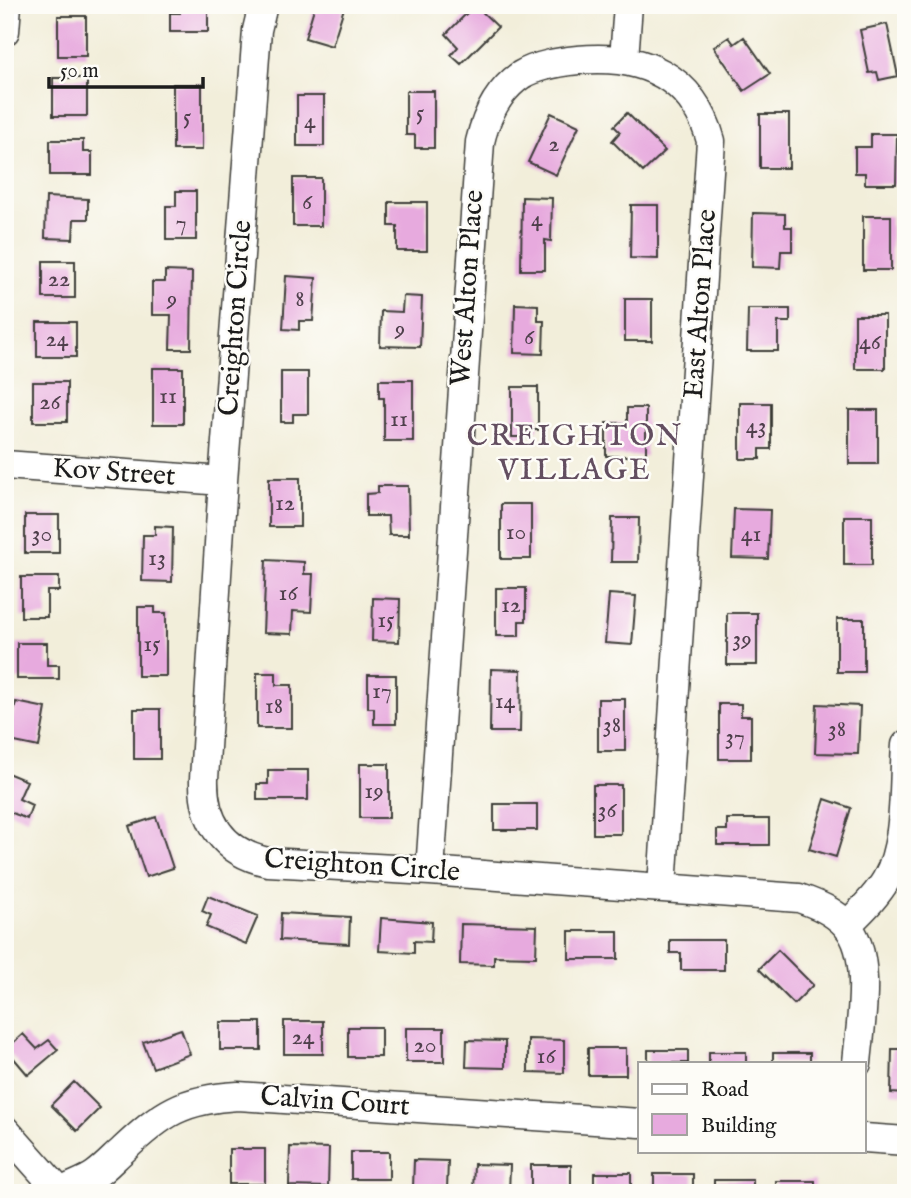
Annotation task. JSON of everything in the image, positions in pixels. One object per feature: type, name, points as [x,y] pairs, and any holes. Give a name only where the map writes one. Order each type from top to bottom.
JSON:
[{"type":"street","points":[[5,31],[7,5]]},
{"type":"street","name":"Creighton Circle","points":[[262,5],[257,30],[223,481],[204,779],[204,794],[210,819],[231,846],[252,859],[268,862],[799,898],[826,909],[847,925]]},
{"type":"street","points":[[624,59],[628,5]]},
{"type":"street","name":"West Alton Place","points":[[430,871],[480,142],[494,103],[523,74],[545,65],[568,61],[624,59]]},
{"type":"street","name":"East Alton Place","points":[[624,59],[666,75],[682,88],[706,124],[711,141],[662,887]]},
{"type":"street","name":"Kov Street","points":[[5,465],[223,481]]},
{"type":"street","points":[[857,1062],[862,967],[855,937],[847,925],[876,895],[895,861],[906,745]]},
{"type":"street","name":"Calvin Court","points":[[61,1193],[76,1183],[93,1177],[151,1124],[171,1111],[193,1101],[216,1097],[238,1096],[638,1123]]},
{"type":"street","points":[[5,1130],[61,1193]]},
{"type":"street","points":[[866,1138],[906,1141]]},
{"type":"building","points":[[180,5],[208,5],[208,32],[170,32],[170,13],[180,13]]},
{"type":"building","points":[[315,5],[345,5],[332,46],[305,38]]},
{"type":"building","points":[[475,5],[498,27],[461,64],[451,55],[458,47],[446,34]]},
{"type":"building","points":[[58,16],[86,16],[86,56],[58,56]]},
{"type":"building","points":[[887,24],[898,76],[879,80],[877,72],[869,73],[860,30]]},
{"type":"building","points":[[729,37],[734,44],[744,37],[770,74],[744,91],[714,47]]},
{"type":"building","points":[[53,78],[87,78],[87,116],[53,116]]},
{"type":"building","points":[[173,84],[202,84],[202,150],[173,150]]},
{"type":"building","points":[[406,91],[434,91],[434,148],[415,148],[415,135],[406,135]]},
{"type":"building","points":[[297,96],[324,96],[324,146],[297,146]]},
{"type":"building","points":[[551,113],[579,126],[556,175],[528,162]]},
{"type":"building","points":[[627,113],[665,151],[643,172],[612,141],[620,132],[614,126]]},
{"type":"building","points":[[760,114],[789,114],[789,168],[760,168]]},
{"type":"building","points":[[871,134],[897,134],[896,184],[865,184],[865,173],[855,173],[855,147],[871,147]]},
{"type":"building","points":[[50,140],[83,140],[83,152],[92,152],[92,175],[50,175]]},
{"type":"building","points":[[293,178],[321,178],[321,226],[293,226]]},
{"type":"building","points":[[176,191],[196,191],[196,240],[166,240],[166,206],[176,206]]},
{"type":"building","points":[[46,197],[88,199],[88,219],[74,219],[73,239],[45,238]]},
{"type":"building","points":[[522,197],[552,198],[551,241],[545,240],[545,270],[521,270]]},
{"type":"building","points":[[389,202],[427,202],[427,251],[397,251],[397,226],[389,226]]},
{"type":"building","points":[[631,205],[658,205],[658,259],[630,258]]},
{"type":"building","points":[[753,213],[785,214],[785,227],[792,227],[792,251],[781,251],[780,268],[752,267]]},
{"type":"building","points":[[863,216],[891,216],[891,270],[863,270]]},
{"type":"building","points":[[43,261],[75,261],[75,298],[43,298]]},
{"type":"building","points":[[165,271],[192,272],[191,349],[170,349],[171,315],[152,315],[152,282],[165,282]]},
{"type":"building","points":[[286,276],[316,278],[313,321],[299,321],[299,330],[283,329]]},
{"type":"building","points":[[403,296],[422,297],[420,347],[380,346],[381,311],[402,312]]},
{"type":"building","points":[[625,299],[652,299],[652,341],[625,341]]},
{"type":"building","points":[[515,304],[538,305],[538,321],[544,321],[543,354],[514,353]]},
{"type":"building","points":[[748,309],[790,309],[790,322],[778,322],[778,351],[747,351]]},
{"type":"building","points":[[855,315],[885,315],[885,369],[855,369]]},
{"type":"building","points":[[37,322],[76,322],[76,357],[37,357]]},
{"type":"building","points":[[153,368],[183,368],[183,424],[153,424]]},
{"type":"building","points":[[281,372],[308,372],[308,414],[293,414],[293,422],[281,422]]},
{"type":"building","points":[[379,380],[413,380],[413,441],[384,441],[384,398],[379,398]]},
{"type":"building","points":[[33,382],[67,382],[67,422],[33,422]]},
{"type":"building","points":[[512,387],[538,387],[538,430],[526,430],[526,437],[512,437]]},
{"type":"building","points":[[740,403],[771,403],[771,449],[760,449],[760,459],[740,459]]},
{"type":"building","points":[[627,408],[646,408],[646,456],[606,456],[606,423],[627,423]]},
{"type":"building","points":[[849,410],[878,410],[878,464],[849,464]]},
{"type":"building","points":[[269,478],[300,478],[300,527],[269,527]]},
{"type":"building","points":[[378,486],[408,486],[409,535],[389,535],[388,516],[366,516],[366,494],[378,493]]},
{"type":"building","points":[[501,504],[531,504],[531,559],[501,559]]},
{"type":"building","points":[[734,509],[770,510],[768,559],[732,558]]},
{"type":"building","points":[[25,515],[59,515],[59,553],[25,553]]},
{"type":"building","points":[[844,516],[872,516],[872,565],[844,565]]},
{"type":"building","points":[[612,518],[639,518],[638,562],[611,562]]},
{"type":"building","points":[[155,526],[173,527],[172,582],[142,581],[143,535],[155,535]]},
{"type":"building","points":[[266,560],[304,562],[304,574],[313,574],[311,612],[293,611],[292,634],[263,633]]},
{"type":"building","points":[[21,577],[59,577],[59,591],[47,591],[47,617],[21,617]]},
{"type":"building","points":[[496,588],[526,588],[526,621],[519,621],[519,636],[496,636]]},
{"type":"building","points":[[609,594],[636,596],[632,645],[605,643]]},
{"type":"building","points":[[373,598],[400,599],[399,642],[372,641]]},
{"type":"building","points":[[138,607],[155,607],[155,613],[166,613],[166,676],[138,676]]},
{"type":"building","points":[[727,613],[757,613],[757,665],[727,665]]},
{"type":"building","points":[[837,619],[864,619],[864,672],[837,672]]},
{"type":"building","points":[[17,643],[47,643],[47,665],[59,665],[59,679],[17,679]]},
{"type":"building","points":[[491,669],[521,670],[520,732],[490,732]]},
{"type":"building","points":[[257,673],[276,673],[276,685],[292,685],[292,728],[257,728]]},
{"type":"building","points":[[368,675],[396,675],[396,724],[374,724],[374,708],[368,708]]},
{"type":"building","points":[[598,699],[625,699],[625,751],[598,751]]},
{"type":"building","points":[[16,702],[46,708],[39,747],[5,740],[8,719],[12,720]]},
{"type":"building","points":[[719,704],[741,704],[741,716],[751,716],[751,759],[719,759]]},
{"type":"building","points":[[817,704],[860,706],[858,754],[815,753]]},
{"type":"building","points":[[134,709],[160,709],[160,759],[134,759]]},
{"type":"building","points":[[360,764],[389,764],[389,818],[360,818]]},
{"type":"building","points":[[268,770],[308,770],[308,800],[257,800],[257,784],[268,784]]},
{"type":"building","points":[[5,772],[27,781],[19,799],[32,805],[27,819],[5,810]]},
{"type":"building","points":[[593,785],[621,785],[621,834],[593,834]]},
{"type":"building","points":[[825,799],[851,808],[836,857],[809,849]]},
{"type":"building","points":[[494,804],[537,804],[537,830],[494,830]]},
{"type":"building","points":[[156,817],[173,868],[146,877],[129,826]]},
{"type":"building","points":[[727,819],[769,819],[769,845],[717,845],[717,830],[727,830]]},
{"type":"building","points":[[208,896],[258,916],[246,944],[206,927],[211,915],[202,911]]},
{"type":"building","points":[[281,913],[350,917],[349,944],[280,940]]},
{"type":"building","points":[[381,918],[432,922],[431,942],[414,941],[414,953],[379,951]]},
{"type":"building","points":[[461,924],[537,926],[536,957],[494,956],[494,965],[460,964]]},
{"type":"building","points":[[569,931],[618,931],[618,959],[569,959]]},
{"type":"building","points":[[670,940],[724,940],[724,970],[681,970],[681,953],[670,953]]},
{"type":"building","points":[[778,950],[813,985],[794,1004],[759,969]]},
{"type":"building","points":[[284,1021],[323,1021],[323,1054],[284,1054]]},
{"type":"building","points":[[220,1022],[261,1022],[261,1050],[220,1050]]},
{"type":"building","points":[[348,1027],[381,1027],[381,1057],[348,1057]]},
{"type":"building","points":[[406,1028],[444,1028],[444,1062],[406,1062]]},
{"type":"building","points":[[181,1029],[190,1054],[153,1068],[143,1042]]},
{"type":"building","points":[[23,1034],[37,1049],[49,1040],[58,1050],[28,1075],[6,1049]]},
{"type":"building","points":[[528,1039],[564,1040],[564,1073],[528,1072]]},
{"type":"building","points":[[467,1040],[505,1041],[505,1068],[466,1067]]},
{"type":"building","points":[[588,1048],[626,1048],[626,1075],[588,1075]]},
{"type":"building","points":[[892,1049],[906,1049],[906,1094],[891,1093]]},
{"type":"building","points":[[648,1050],[688,1050],[688,1062],[648,1062]]},
{"type":"building","points":[[709,1052],[746,1052],[746,1062],[709,1062]]},
{"type":"building","points":[[773,1053],[810,1053],[810,1062],[773,1062]]},
{"type":"building","points":[[74,1082],[100,1108],[77,1131],[51,1105]]},
{"type":"building","points":[[290,1147],[329,1148],[328,1187],[289,1186]]},
{"type":"building","points":[[229,1149],[265,1149],[265,1184],[229,1184]]},
{"type":"building","points":[[351,1152],[389,1152],[389,1179],[351,1179]]},
{"type":"building","points":[[414,1160],[448,1161],[447,1189],[413,1188]]},
{"type":"building","points":[[474,1164],[510,1165],[509,1193],[473,1193]]},
{"type":"building","points":[[531,1165],[571,1165],[571,1193],[531,1193]]},
{"type":"building","points":[[594,1173],[631,1173],[631,1193],[594,1193]]},
{"type":"building","points":[[654,1174],[693,1174],[693,1193],[654,1193]]},
{"type":"building","points":[[714,1180],[753,1180],[753,1193],[714,1193]]},
{"type":"building","points":[[776,1181],[815,1181],[815,1193],[776,1193]]},
{"type":"district","name":"CREIGHTON VILLAGE","points":[[575,454]]}]
